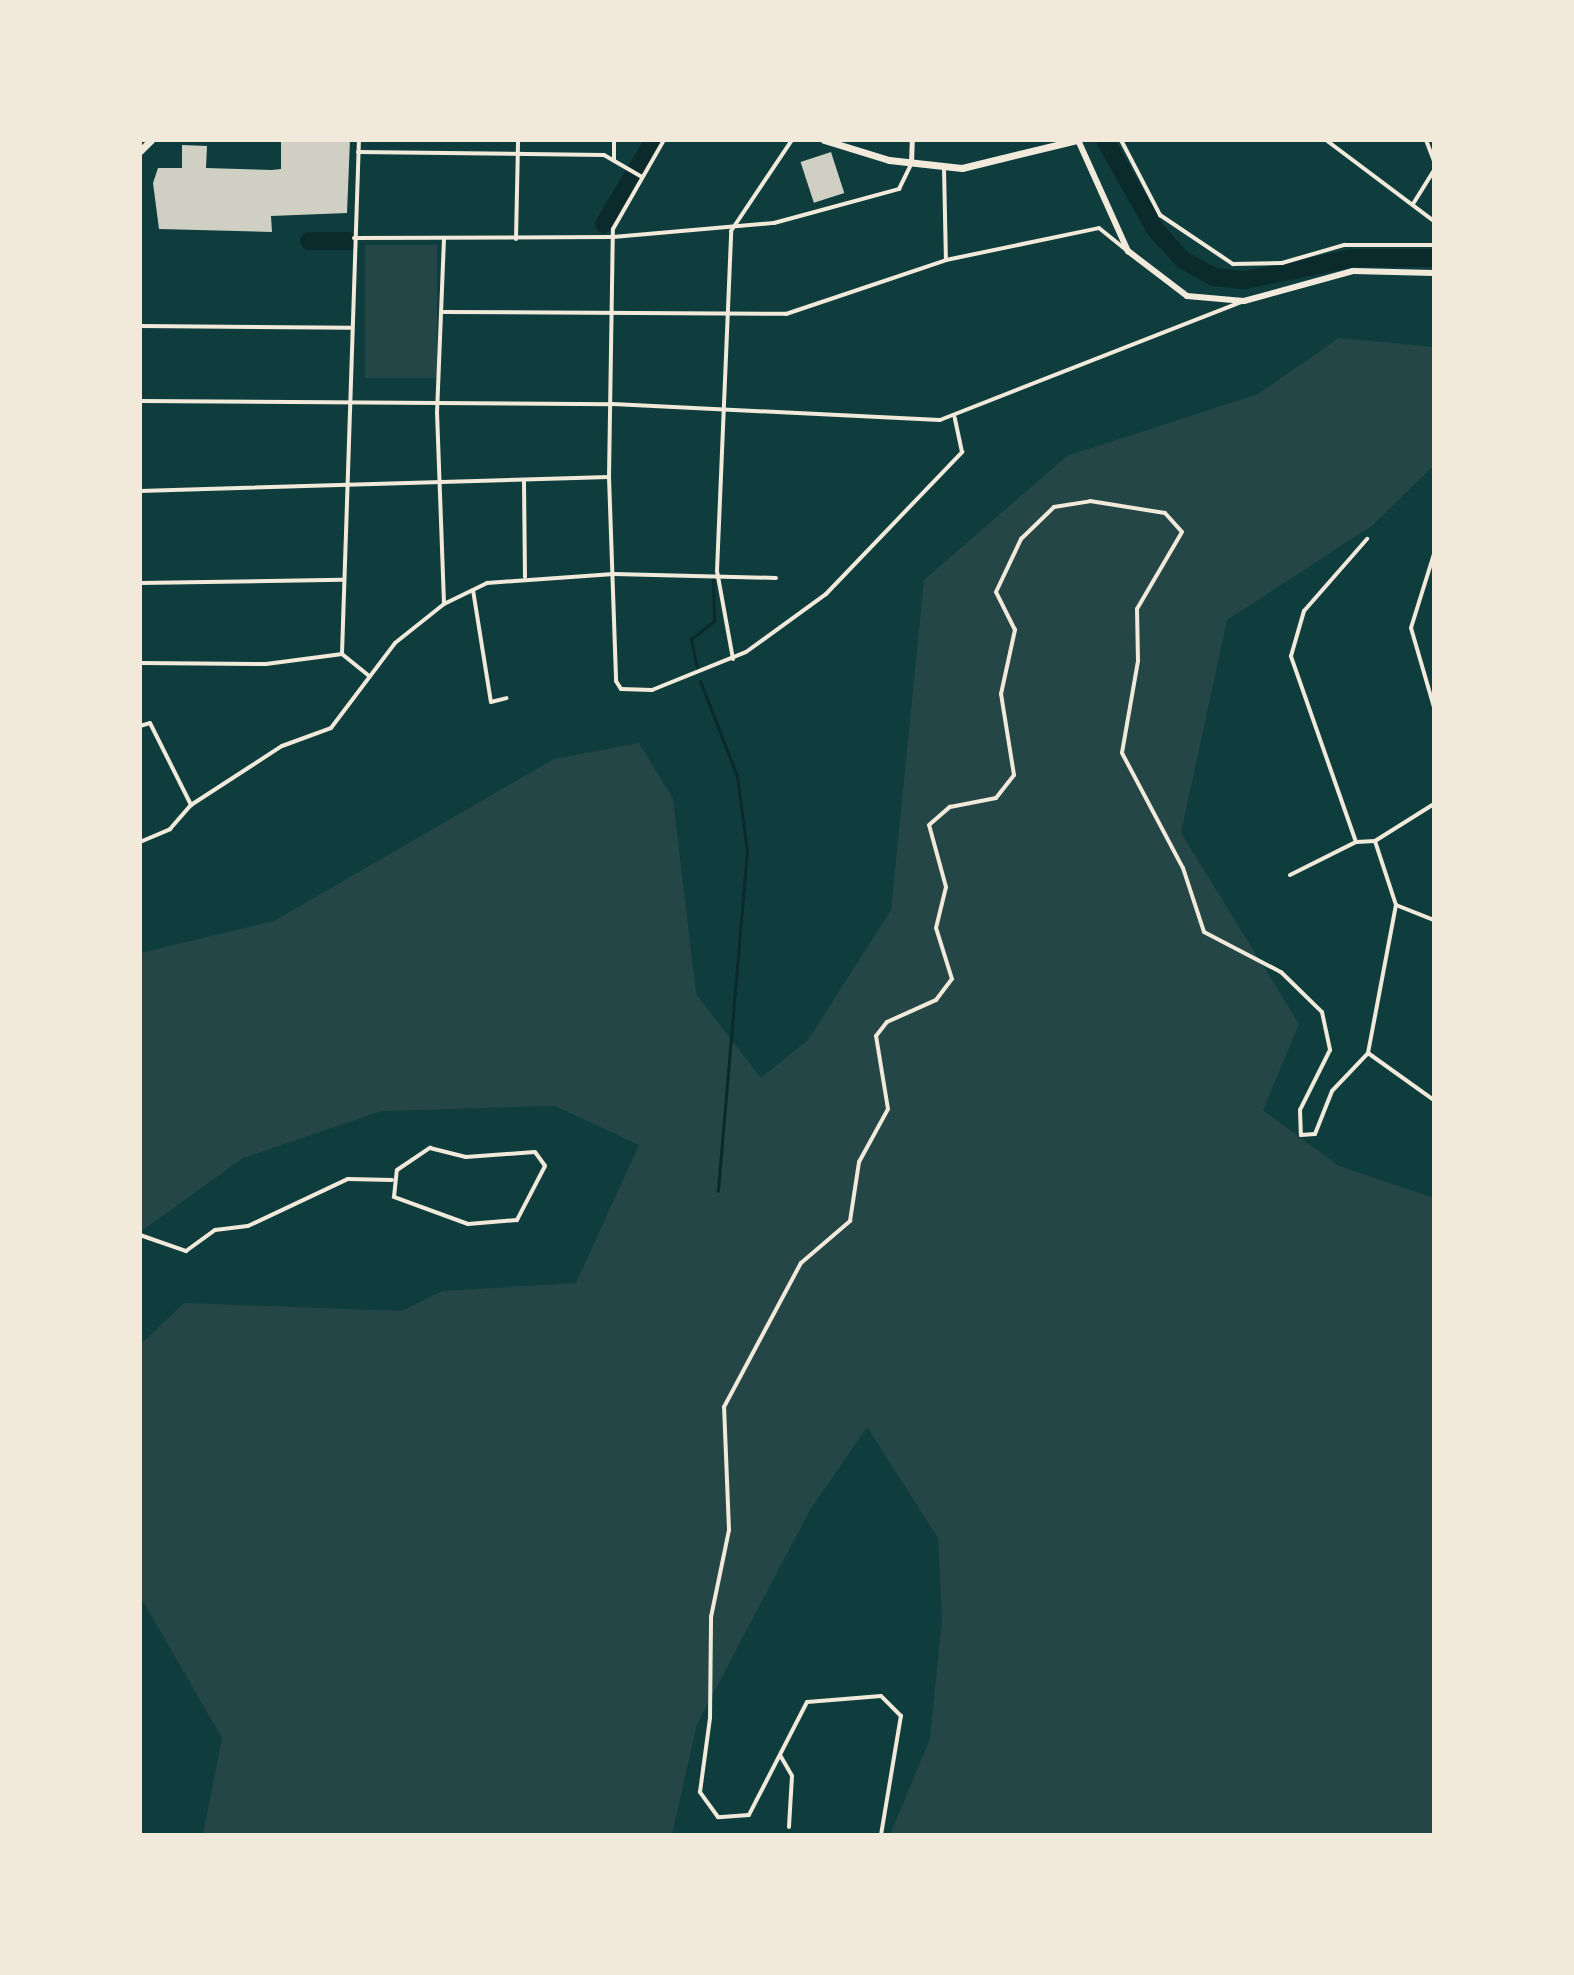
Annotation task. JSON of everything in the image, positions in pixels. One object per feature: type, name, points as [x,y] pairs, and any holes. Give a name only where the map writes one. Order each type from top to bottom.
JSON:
[{"type":"highway","points":[[140,151],[151,140]]},
{"type":"highway","points":[[824,140],[911,164],[944,168],[1077,140]]},
{"type":"main road","points":[[1077,140],[1128,251],[1187,296],[1244,301],[1353,271],[1434,273]]},
{"type":"street","points":[[342,654],[345,488],[359,140]]},
{"type":"street","points":[[516,239],[518,140]]},
{"type":"street","points":[[614,140],[614,160]]},
{"type":"street","points":[[664,140],[637,174],[613,237],[613,404],[609,477],[621,689],[652,690],[733,659],[826,594],[962,452],[955,417]]},
{"type":"street","points":[[733,659],[718,576],[733,226],[792,140]]},
{"type":"street","points":[[354,238],[613,237],[783,222],[893,191],[911,164],[912,140]]},
{"type":"street","points":[[1121,140],[1160,215],[1223,260],[1261,266],[1344,245],[1434,245]]},
{"type":"street","points":[[1326,140],[1434,221]]},
{"type":"street","points":[[1426,140],[1434,161]]},
{"type":"street","points":[[358,152],[518,153],[614,160],[637,174]]},
{"type":"street","points":[[944,168],[946,260]]},
{"type":"street","points":[[1413,204],[1434,171]]},
{"type":"street","points":[[444,312],[786,314],[946,260],[1099,228],[1128,251]]},
{"type":"street","points":[[444,238],[438,484],[444,604]]},
{"type":"street","points":[[140,401],[349,405],[613,404],[724,411],[955,417],[1244,301]]},
{"type":"street","points":[[140,326],[351,328]]},
{"type":"street","points":[[140,491],[345,488],[609,477]]},
{"type":"street","points":[[524,482],[525,577]]},
{"type":"street","points":[[881,1835],[901,1751],[895,1705],[869,1694],[807,1702],[749,1815],[735,1821],[705,1806],[700,1792],[710,1718],[711,1617],[729,1530],[724,1407],[801,1263],[850,1221],[859,1162],[888,1109],[876,1036],[887,1022],[936,1000],[952,979],[936,928],[946,887],[929,825],[950,807],[996,798],[1014,775],[1001,694],[1017,644],[996,592],[1021,539],[1054,507],[1134,503],[1165,513],[1182,532],[1137,609],[1138,661],[1122,753],[1183,868],[1204,932],[1281,972],[1322,1012],[1330,1050],[1300,1110],[1301,1135],[1315,1134],[1332,1091],[1368,1053],[1396,905],[1375,841]]},
{"type":"street","points":[[1356,842],[1291,656],[1304,611],[1367,539]]},
{"type":"street","points":[[1434,554],[1411,628],[1434,707]]},
{"type":"street","points":[[140,842],[170,829],[191,805],[282,746],[331,728],[395,643],[444,604],[472,590],[525,577],[614,574],[776,578]]},
{"type":"street","points":[[140,583],[342,580]]},
{"type":"street","points":[[472,590],[491,702],[507,698]]},
{"type":"street","points":[[140,663],[266,664],[342,654],[369,676]]},
{"type":"street","points":[[140,726],[150,723],[191,805]]},
{"type":"street","points":[[1290,875],[1356,842],[1375,841],[1434,804]]},
{"type":"street","points":[[1396,905],[1434,920]]},
{"type":"street","points":[[1368,1053],[1434,1100]]},
{"type":"street","points":[[430,1148],[466,1157],[535,1152],[545,1166],[527,1211],[502,1225],[468,1224],[408,1206],[394,1197],[392,1180],[409,1156],[430,1148]]},
{"type":"street","points":[[140,1235],[186,1251],[215,1230],[248,1226],[348,1179],[392,1180]]},
{"type":"street","points":[[780,1755],[792,1776],[789,1827]]},
{"type":"shaded area","points":[[365,245],[437,245],[437,378],[365,378]]},
{"type":"shaded area","points":[[1339,338],[1434,347],[1434,465],[1373,525],[1227,620],[1181,833],[1299,1024],[1263,1110],[1339,1166],[1434,1198],[1434,1835],[890,1835],[930,1739],[942,1619],[938,1538],[867,1427],[810,1510],[697,1724],[672,1835],[203,1835],[222,1738],[140,1596],[140,1345],[184,1303],[401,1311],[443,1291],[576,1283],[639,1145],[555,1106],[382,1111],[243,1158],[140,1232],[140,953],[274,921],[554,759],[639,743],[673,799],[696,994],[761,1078],[808,1040],[891,910],[924,580],[1067,456],[1258,394]]},
{"type":"building","points":[[281,140],[350,140],[347,213],[271,216],[272,232],[159,229],[153,183],[158,168],[182,168],[182,145],[207,146],[206,168],[272,170],[281,169]]},
{"type":"building","points":[[831,152],[844,193],[814,203],[801,162]]},
{"type":"waterway","points":[[604,224],[654,140]]},
{"type":"waterway","points":[[1105,140],[1155,229],[1183,260],[1214,277],[1245,280],[1353,258],[1434,258]]},
{"type":"waterway","points":[[309,241],[349,241]]},
{"type":"waterway","points":[[698,672],[691,639],[714,621],[713,578]]},
{"type":"waterway","points":[[700,681],[737,776],[747,851],[718,1191]]}]
